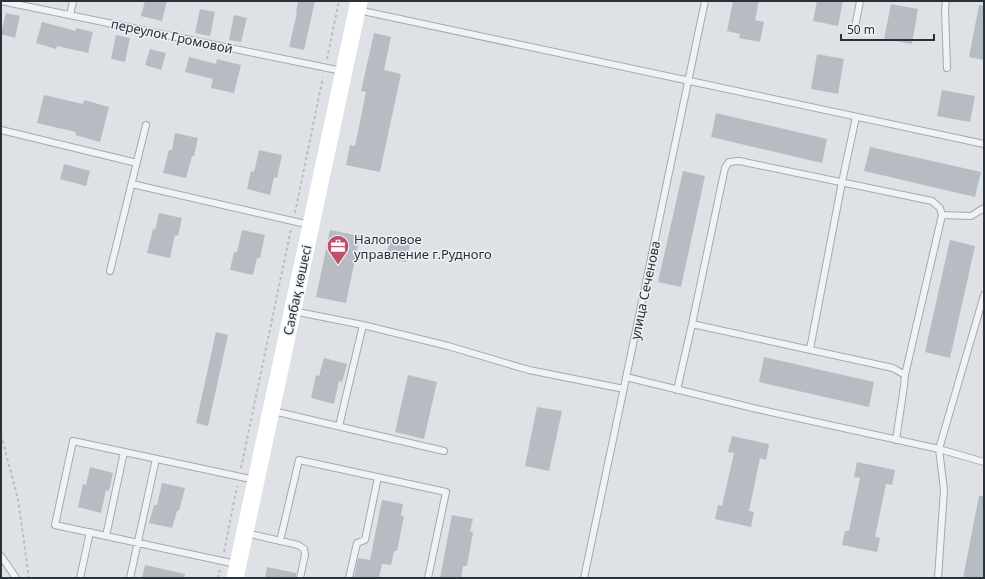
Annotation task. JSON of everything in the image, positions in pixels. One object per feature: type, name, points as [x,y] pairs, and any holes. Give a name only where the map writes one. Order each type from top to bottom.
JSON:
[{"type":"street","name":"Саябақ көшесі","points":[[232,568],[245,533],[358,5]]},
{"type":"lane","name":"переулок Громовой","points":[[1,1],[344,72]]},
{"type":"lane","points":[[70,16],[73,1]]},
{"type":"lane","name":"улица Сеченова","points":[[584,578],[705,1]]},
{"type":"lane","points":[[855,27],[860,1]]},
{"type":"lane","points":[[946,1],[947,68]]},
{"type":"lane","points":[[358,5],[688,81],[984,144]]},
{"type":"lane","points":[[810,350],[856,117]]},
{"type":"lane","points":[[110,271],[146,125]]},
{"type":"lane","points":[[1,130],[137,163]]},
{"type":"lane","points":[[677,390],[725,168],[729,162],[739,161],[932,201],[940,208],[942,215],[904,375],[904,386],[896,440]]},
{"type":"lane","points":[[132,184],[311,225]]},
{"type":"lane","points":[[942,215],[971,216],[984,208]]},
{"type":"lane","points":[[938,578],[944,490],[939,449],[984,295]]},
{"type":"lane","points":[[293,311],[363,325],[448,346],[529,370],[624,389]]},
{"type":"lane","points":[[692,324],[894,368],[904,375]]},
{"type":"lane","points":[[339,426],[363,325]]},
{"type":"lane","points":[[626,377],[757,409],[939,449],[984,462]]},
{"type":"lane","points":[[271,411],[444,451]]},
{"type":"lane","points":[[232,568],[138,542],[55,525],[73,441],[256,480]]},
{"type":"lane","points":[[106,536],[124,452]]},
{"type":"lane","points":[[130,578],[156,459]]},
{"type":"lane","points":[[280,541],[299,460],[446,492],[428,578]]},
{"type":"lane","points":[[349,578],[357,543],[365,540],[378,477]]},
{"type":"lane","points":[[80,578],[90,532]]},
{"type":"lane","points":[[245,533],[298,545],[304,549],[305,555],[300,578]]},
{"type":"lane","points":[[1,556],[16,578]]},
{"type":"path","points":[[218,578],[232,568],[239,477],[339,1]]},
{"type":"path","points":[[1,435],[18,499],[29,578]]},
{"type":"building","points":[[145,1],[167,1],[162,21],[141,16]]},
{"type":"building","points":[[298,1],[315,1],[304,50],[289,47],[297,13]]},
{"type":"building","points":[[733,1],[759,1],[755,20],[764,22],[760,42],[739,38],[740,34],[727,31]]},
{"type":"building","points":[[817,1],[843,1],[838,26],[813,21]]},
{"type":"building","points":[[891,4],[918,9],[912,44],[884,39]]},
{"type":"building","points":[[979,5],[984,6],[984,60],[969,57]]},
{"type":"building","points":[[200,9],[215,12],[210,36],[195,33]]},
{"type":"building","points":[[6,13],[20,16],[15,38],[1,34]]},
{"type":"building","points":[[234,15],[247,18],[241,42],[229,40]]},
{"type":"building","points":[[42,22],[76,31],[76,28],[93,32],[88,53],[57,46],[56,49],[36,43]]},
{"type":"building","points":[[374,33],[391,37],[384,70],[401,74],[380,172],[346,165],[350,145],[355,146],[366,92],[361,91]]},
{"type":"building","points":[[116,35],[130,38],[125,62],[111,59]]},
{"type":"building","points":[[150,49],[166,53],[161,70],[145,65]]},
{"type":"building","points":[[817,54],[844,59],[838,94],[811,89]]},
{"type":"building","points":[[189,57],[216,64],[217,59],[241,65],[234,93],[211,88],[213,79],[185,72]]},
{"type":"building","points":[[942,90],[975,96],[970,122],[937,116]]},
{"type":"building","points":[[44,95],[83,104],[84,100],[109,107],[100,142],[75,135],[76,132],[37,123]]},
{"type":"building","points":[[716,113],[827,139],[822,163],[711,137]]},
{"type":"building","points":[[175,133],[198,138],[194,156],[192,156],[186,178],[163,173],[169,150],[172,150]]},
{"type":"building","points":[[870,147],[981,172],[975,197],[864,171]]},
{"type":"building","points":[[259,150],[282,155],[277,178],[274,177],[270,195],[247,189],[251,171],[254,172]]},
{"type":"building","points":[[64,164],[90,171],[86,186],[60,179]]},
{"type":"building","points":[[683,171],[705,176],[681,287],[658,282]]},
{"type":"building","points":[[159,213],[182,218],[178,236],[175,235],[170,258],[147,253]]},
{"type":"building","points":[[242,230],[265,235],[260,258],[257,258],[253,275],[230,270],[234,252],[237,252]]},
{"type":"building","name":"Налоговое управление г.Рудного","points":[[330,230],[360,236],[346,303],[316,297]]},
{"type":"building","points":[[390,237],[411,241],[406,262],[386,258]]},
{"type":"building","points":[[950,240],[975,246],[950,358],[925,352]]},
{"type":"building","points":[[216,332],[228,335],[208,426],[196,423]]},
{"type":"building","points":[[764,357],[874,382],[869,407],[759,382]]},
{"type":"building","points":[[324,358],[347,364],[342,382],[339,381],[334,404],[311,398],[316,375],[319,376]]},
{"type":"building","points":[[408,375],[437,382],[424,439],[395,432]]},
{"type":"building","points":[[537,407],[562,411],[549,471],[525,466]]},
{"type":"building","points":[[732,436],[769,444],[766,460],[760,458],[749,511],[754,512],[751,527],[715,519],[718,505],[722,506],[734,453],[728,452]]},
{"type":"building","points":[[857,462],[895,470],[892,485],[886,484],[875,537],[880,538],[877,552],[842,545],[845,531],[849,531],[860,478],[854,477]]},
{"type":"building","points":[[90,467],[113,473],[109,491],[106,490],[101,513],[78,507],[83,484],[86,485]]},
{"type":"building","points":[[162,483],[185,488],[179,511],[177,511],[172,528],[149,523],[154,505],[157,505]]},
{"type":"building","points":[[979,496],[984,496],[984,578],[963,578]]},
{"type":"building","points":[[382,500],[403,504],[401,516],[404,516],[397,551],[394,551],[391,565],[382,564],[379,578],[354,578],[358,558],[370,560]]},
{"type":"building","points":[[452,515],[473,519],[470,531],[473,532],[467,566],[463,566],[461,578],[440,578]]},
{"type":"building","points":[[145,565],[185,574],[184,578],[142,578]]},
{"type":"building","points":[[267,567],[296,573],[296,578],[265,578]]},
{"type":"place","name":"Налоговое управление г.Рудного","points":[[338,266]]}]
